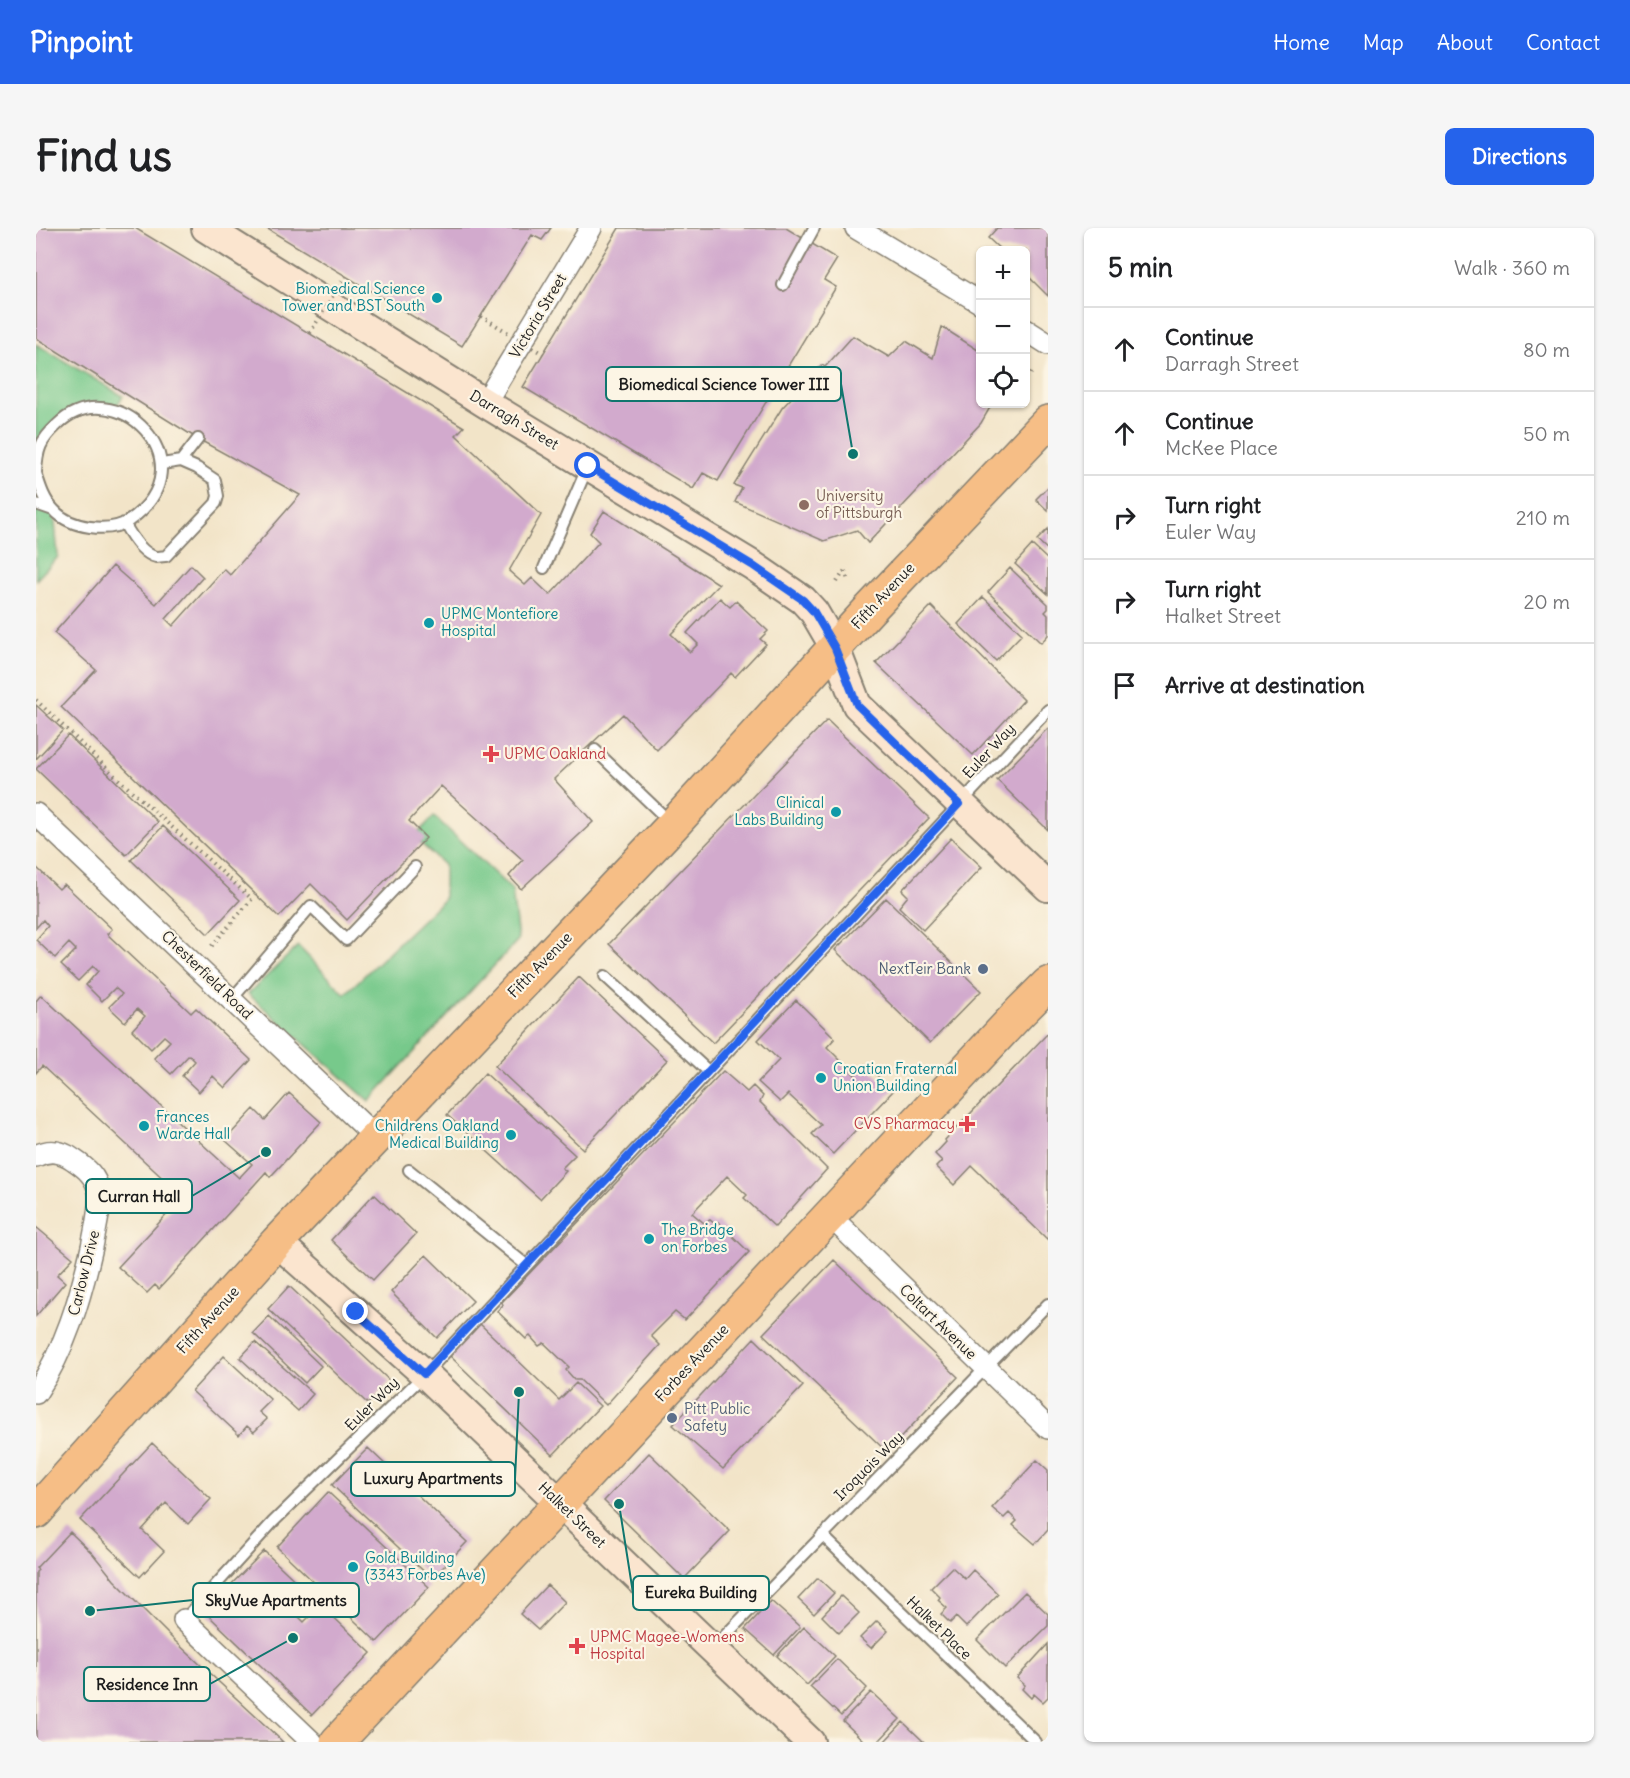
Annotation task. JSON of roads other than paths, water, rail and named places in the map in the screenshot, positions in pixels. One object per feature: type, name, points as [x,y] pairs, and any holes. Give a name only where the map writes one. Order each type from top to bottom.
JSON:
[{"type":"highway","name":"Fifth Avenue","points":[[36,1512],[278,1242],[673,825],[835,648],[1048,422]]},
{"type":"highway","name":"Forbes Avenue","points":[[337,1742],[1048,984]]},
{"type":"street","name":"Darragh Street","points":[[206,228],[485,403],[752,565],[803,600],[814,612],[835,648],[857,705],[1048,887]]},
{"type":"street","name":"Victoria Street","points":[[485,403],[591,228]]},
{"type":"street","points":[[856,228],[976,300]]},
{"type":"street","points":[[1030,333],[1048,344]]},
{"type":"street","name":"Chesterfield Road","points":[[36,814],[365,1127],[378,1135]]},
{"type":"street","name":"Carlow Drive","points":[[36,1156],[46,1151],[67,1154],[90,1172],[99,1191],[94,1237],[80,1299],[61,1349],[36,1393]]},
{"type":"street","name":"Coltart Avenue","points":[[830,1216],[1048,1428]]},
{"type":"street","name":"Halket Street","points":[[278,1242],[424,1374],[810,1742]]},
{"type":"street","points":[[184,1620],[312,1742]]},
{"type":"lane","points":[[783,285],[814,228]]},
{"type":"lane","points":[[36,504],[54,510],[72,523],[91,527],[124,523],[140,512],[154,496],[160,479],[162,464],[159,450],[150,434],[139,424],[114,410],[89,408],[66,415],[40,439],[37,454],[36,473],[41,491],[54,510]]},
{"type":"lane","points":[[181,461],[198,439]]},
{"type":"lane","points":[[124,523],[128,531],[147,552],[157,557],[166,556],[216,503],[218,496],[215,480],[181,461],[162,464]]},
{"type":"lane","points":[[544,568],[588,466]]},
{"type":"lane","name":"Euler Way","points":[[184,1620],[273,1522],[424,1374],[1048,710]]},
{"type":"lane","points":[[595,750],[673,825]]},
{"type":"lane","points":[[232,999],[311,906],[346,940],[415,867]]},
{"type":"lane","points":[[605,976],[708,1071]]},
{"type":"lane","points":[[409,1170],[526,1265]]},
{"type":"lane","name":"Iroquois Way","points":[[712,1648],[1048,1304]]},
{"type":"lane","name":"Halket Place","points":[[822,1535],[1036,1742]]},
{"type":"place","name":"Biomedical Science Tower and BST South","points":[[437,298]]},
{"type":"place","name":"Biomedical Science Tower III","points":[[853,454]]},
{"type":"place","name":"University of Pittsburgh","points":[[804,505]]},
{"type":"place","name":"UPMC Montefiore Hospital","points":[[429,623]]},
{"type":"place","name":"UPMC Oakland","points":[[491,754]]},
{"type":"place","name":"Clinical Labs Building","points":[[836,812]]},
{"type":"place","name":"NextTeir Bank","points":[[983,969]]},
{"type":"place","name":"Croatian Fraternal Union Building","points":[[821,1078]]},
{"type":"place","name":"CVS Pharmacy","points":[[967,1124]]},
{"type":"place","name":"Frances Warde Hall","points":[[144,1126]]},
{"type":"place","name":"Childrens Oakland Medical Building","points":[[511,1135]]},
{"type":"place","name":"Curran Hall","points":[[266,1152]]},
{"type":"place","name":"The Bridge on Forbes","points":[[649,1239]]},
{"type":"place","name":"Luxury Apartments","points":[[519,1392]]},
{"type":"place","name":"Pitt Public Safety","points":[[672,1418]]},
{"type":"place","name":"Eureka Building","points":[[619,1504]]},
{"type":"place","name":"Gold Building (3343 Forbes Ave)","points":[[353,1567]]},
{"type":"place","name":"SkyVue Apartments","points":[[90,1611]]},
{"type":"place","name":"Residence Inn","points":[[293,1638]]},
{"type":"place","name":"UPMC Magee-Womens Hospital","points":[[577,1646]]}]
